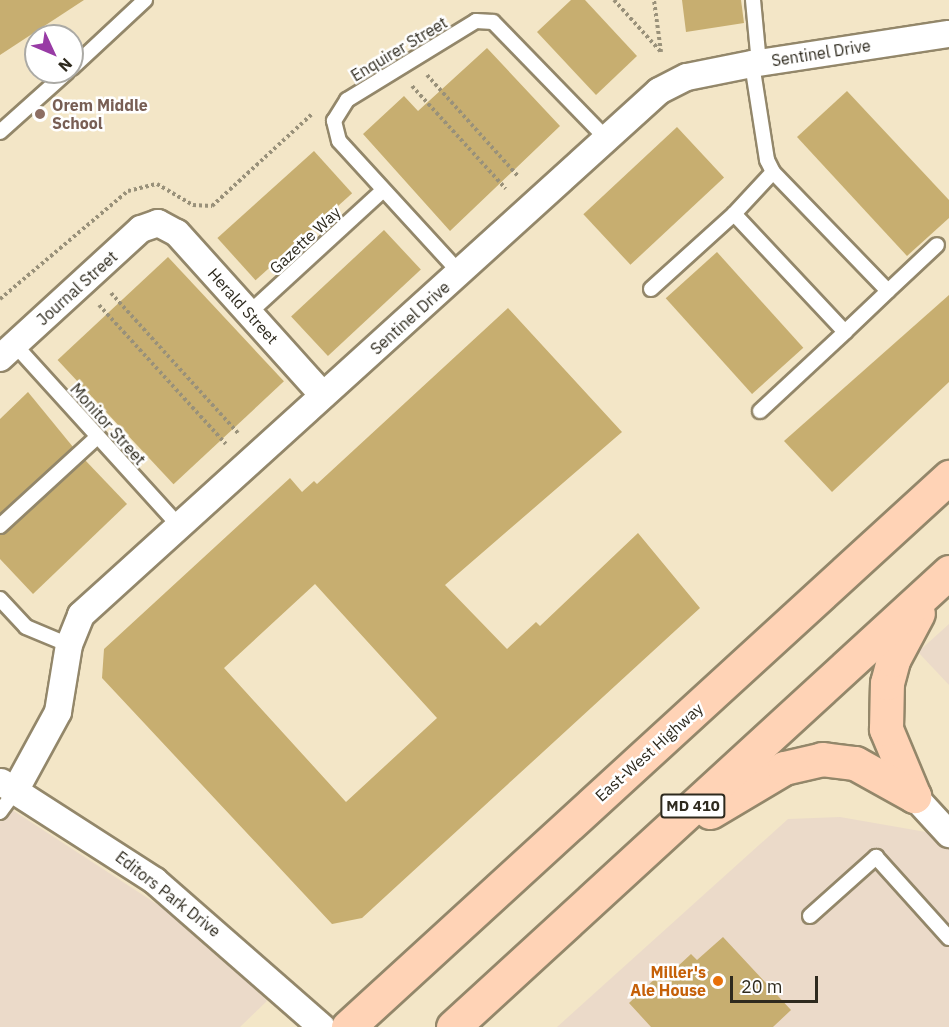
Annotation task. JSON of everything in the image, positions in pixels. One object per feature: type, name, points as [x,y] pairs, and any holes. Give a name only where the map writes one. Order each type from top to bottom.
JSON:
[{"type":"main road","name":"East-West Highway","points":[[348,1027],[949,477]]},
{"type":"main road","points":[[914,796],[886,729],[887,683],[892,660],[942,579]]},
{"type":"main road","name":"MD 410","points":[[453,1027],[942,579]]},
{"type":"main road","points":[[612,880],[740,792],[784,768],[822,759],[855,763],[914,796]]},
{"type":"street","name":"Sentinel Drive","points":[[7,786],[58,712],[69,645],[81,615],[659,91],[687,77],[756,63],[949,34]]},
{"type":"street","name":"Herald Street","points":[[158,223],[177,232],[323,395]]},
{"type":"street","name":"Journal Street","points":[[8,351],[141,229],[158,223]]},
{"type":"street","name":"Editors Park Drive","points":[[7,786],[155,881],[322,1027]]},
{"type":"street","points":[[914,796],[949,834]]},
{"type":"lane","points":[[84,57],[145,0]]},
{"type":"lane","points":[[753,0],[756,63],[767,160],[773,172],[888,291]]},
{"type":"lane","name":"Enquirer Street","points":[[459,273],[339,141],[334,121],[347,100],[476,21],[494,22],[606,138]]},
{"type":"lane","points":[[0,132],[54,84]]},
{"type":"lane","points":[[651,289],[734,214],[773,172]]},
{"type":"lane","name":"Gazette Way","points":[[249,313],[383,190]]},
{"type":"lane","points":[[734,214],[845,332]]},
{"type":"lane","points":[[760,411],[937,245]]},
{"type":"lane","name":"Monitor Street","points":[[8,351],[97,437],[178,525]]},
{"type":"lane","points":[[0,526],[97,437]]},
{"type":"lane","points":[[0,599],[26,627],[69,645]]},
{"type":"lane","points":[[0,812],[7,786]]},
{"type":"lane","points":[[810,916],[876,857],[949,938]]},
{"type":"path","points":[[614,0],[661,52],[654,0]]},
{"type":"path","points":[[414,60],[519,177]]},
{"type":"path","points":[[397,70],[506,189]]},
{"type":"path","points":[[0,299],[128,191],[157,184],[193,205],[212,206],[322,105]]},
{"type":"path","points":[[106,288],[238,433]]},
{"type":"path","points":[[93,299],[226,444]]},
{"type":"shaded area","points":[[949,624],[949,685],[918,652]]},
{"type":"shaded area","points":[[0,802],[189,925],[267,1001],[240,1027],[0,1027]]},
{"type":"shaded area","points":[[840,817],[949,836],[949,1027],[557,1027],[788,819]]},
{"type":"building","points":[[0,0],[84,0],[47,24],[24,24],[24,39],[0,55]]},
{"type":"building","points":[[571,0],[585,0],[637,56],[596,95],[537,32]]},
{"type":"building","points":[[682,0],[741,0],[744,23],[686,32]]},
{"type":"building","points":[[487,48],[560,126],[450,231],[363,134],[404,96],[418,111]]},
{"type":"building","points":[[847,91],[949,200],[949,218],[907,256],[797,137]]},
{"type":"building","points":[[677,127],[724,177],[630,265],[583,214]]},
{"type":"building","points":[[314,151],[352,193],[256,280],[217,238]]},
{"type":"building","points":[[384,230],[421,269],[328,356],[291,317]]},
{"type":"building","points":[[717,252],[803,348],[752,394],[666,298]]},
{"type":"building","points":[[168,257],[284,381],[174,484],[58,360]]},
{"type":"building","points":[[949,295],[949,382],[832,492],[784,441]]},
{"type":"building","points":[[508,308],[622,432],[445,585],[507,649],[536,622],[540,626],[638,533],[700,608],[362,918],[332,924],[102,678],[104,649],[290,478],[302,492],[314,481],[317,484]],"holes":[[[315,584],[437,718],[346,802],[224,668]]]},
{"type":"building","points":[[28,392],[73,447],[0,514],[0,419]]},
{"type":"building","points":[[85,460],[127,504],[33,594],[0,559],[0,535]]},
{"type":"building","name":"Miller's Ale House","points":[[723,937],[791,1010],[773,1027],[651,1027],[629,1003],[658,976],[662,981],[691,954],[697,960]]},
{"type":"place","name":"Orem Middle School","points":[[40,114]]},
{"type":"place","name":"Miller's Ale House","points":[[718,981]]}]
